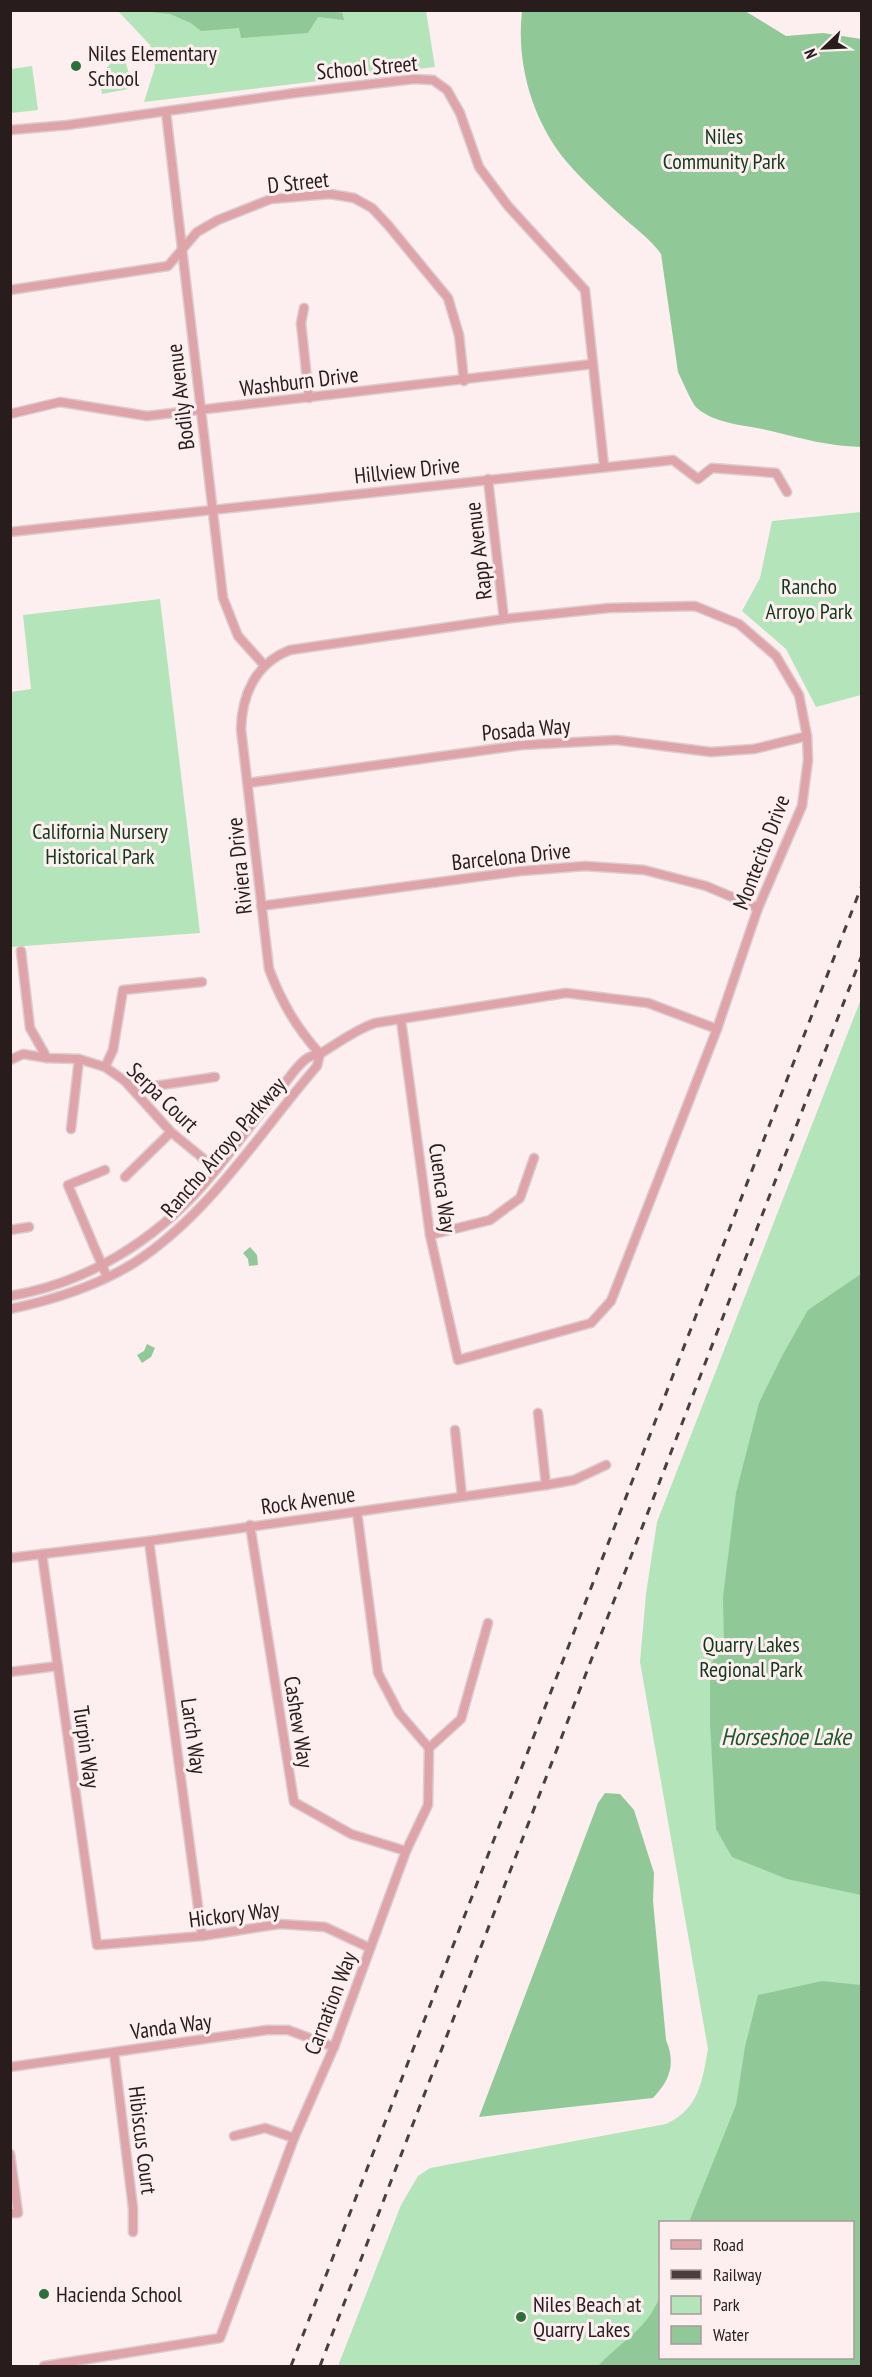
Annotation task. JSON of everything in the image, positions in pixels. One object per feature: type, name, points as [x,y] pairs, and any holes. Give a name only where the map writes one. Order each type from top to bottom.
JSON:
[{"type":"street","name":"School Street","points":[[10,130],[166,112],[304,91],[414,79],[433,80],[447,90],[460,112],[479,167],[508,206],[585,290],[604,466]]},
{"type":"street","name":"Bodily Avenue","points":[[166,112],[223,598],[238,636],[264,665]]},
{"type":"street","name":"D Street","points":[[10,290],[168,266],[196,232],[218,220],[271,199],[330,194],[354,198],[372,208],[388,225],[448,298],[459,335],[464,381]]},
{"type":"street","points":[[304,308],[301,323],[309,398]]},
{"type":"street","name":"Washburn Drive","points":[[10,414],[60,402],[147,416],[200,412],[593,364]]},
{"type":"street","name":"Hillview Drive","points":[[10,532],[673,460],[693,472],[698,478],[712,468],[776,473],[787,492]]},
{"type":"street","name":"Rapp Avenue","points":[[488,479],[504,620]]},
{"type":"street","name":"Montecito Drive","points":[[264,665],[278,654],[290,650],[504,620],[609,608],[695,606],[739,624],[776,656],[799,695],[807,736],[808,760],[802,806],[758,908],[717,1029],[611,1301],[591,1323],[459,1360]]},
{"type":"street","name":"Riviera Drive","points":[[264,665],[246,692],[242,708],[241,729],[269,969],[282,1002],[303,1035],[320,1054]]},
{"type":"street","name":"Posada Way","points":[[248,783],[522,745],[616,740],[711,752],[754,749],[807,736]]},
{"type":"street","name":"Barcelona Drive","points":[[261,906],[521,871],[585,866],[644,870],[706,886],[758,908]]},
{"type":"street","points":[[21,951],[30,1028],[47,1058]]},
{"type":"street","points":[[105,1067],[113,1050],[123,990],[202,982]]},
{"type":"street","name":"Rancho Arroyo Parkway","points":[[10,1296],[44,1289],[102,1266],[122,1255],[159,1227],[190,1199],[307,1058],[320,1054],[356,1030],[375,1023],[566,993],[648,1003],[717,1029]]},
{"type":"street","name":"Cuenca Way","points":[[401,1020],[430,1235],[459,1360]]},
{"type":"street","name":"Serpa Court","points":[[10,1060],[23,1054],[47,1058],[79,1059],[105,1067],[125,1081],[171,1132],[216,1169]]},
{"type":"street","name":"Rancho Arroyo Parkway","points":[[10,1309],[54,1298],[107,1277],[149,1252],[200,1208],[317,1066],[320,1054]]},
{"type":"street","points":[[71,1129],[79,1059]]},
{"type":"street","points":[[139,1095],[148,1087],[215,1077]]},
{"type":"street","points":[[125,1177],[171,1132]]},
{"type":"street","points":[[430,1235],[490,1220],[520,1198],[534,1158]]},
{"type":"street","points":[[105,1170],[68,1185],[107,1277]]},
{"type":"street","points":[[10,1230],[29,1227]]},
{"type":"street","points":[[538,1413],[546,1485]]},
{"type":"street","points":[[455,1430],[462,1496]]},
{"type":"street","name":"Rock Avenue","points":[[10,1558],[149,1541],[546,1485],[574,1480],[606,1465]]},
{"type":"street","points":[[357,1512],[378,1674],[399,1713],[429,1748],[460,1719],[488,1623]]},
{"type":"street","name":"Cashew Way","points":[[250,1526],[294,1802],[351,1834],[405,1851]]},
{"type":"street","name":"Larch Way","points":[[149,1541],[202,1936]]},
{"type":"street","name":"Turpin Way","points":[[42,1554],[97,1945]]},
{"type":"street","points":[[10,1672],[58,1666]]},
{"type":"street","name":"Carnation Way","points":[[44,2367],[220,2338],[294,2138],[334,2047],[405,1851],[428,1805],[429,1748]]},
{"type":"street","name":"Hickory Way","points":[[97,1945],[202,1936],[280,1924],[325,1926],[370,1948]]},
{"type":"street","name":"Vanda Way","points":[[10,2067],[267,2030],[288,2030],[334,2047]]},
{"type":"street","name":"Hibiscus Court","points":[[114,2053],[133,2208],[133,2232]]},
{"type":"street","points":[[234,2136],[265,2128],[294,2138]]},
{"type":"street","points":[[10,2154],[14,2213]]},
{"type":"green space","points":[[118,11],[426,11],[435,67],[144,102],[155,67],[150,45]]},
{"type":"green space","points":[[124,56],[132,85],[129,89],[102,94],[101,81],[105,70],[112,62]]},
{"type":"green space","points":[[32,66],[38,110],[11,113],[11,69]]},
{"type":"green space","name":"Rancho Arroyo Park","points":[[861,512],[861,695],[816,707],[786,649],[742,611],[760,578],[772,521]]},
{"type":"green space","name":"California Nursery Historical Park","points":[[160,599],[200,933],[11,947],[11,692],[31,689],[23,615]]},
{"type":"green space","name":"Quarry Lakes Regional Park","points":[[861,999],[861,2366],[338,2366],[401,2205],[418,2176],[430,2168],[666,2124],[686,2111],[701,2083],[708,2049],[640,1662],[646,1594],[657,1522]]},
{"type":"water","points":[[338,10],[339,13],[342,12],[344,20],[318,17],[308,33],[241,38],[239,28],[201,31],[191,23],[170,14],[140,11]]},
{"type":"water","name":"Niles Community Park","points":[[522,11],[745,11],[786,36],[823,33],[861,39],[861,447],[816,442],[733,424],[713,418],[695,406],[678,372],[661,254],[646,237],[578,175],[554,145],[544,128],[524,71]]},
{"type":"water","points":[[250,1247],[257,1255],[258,1265],[249,1266],[248,1259],[243,1253]]},
{"type":"water","name":"Horseshoe Lake","points":[[861,1274],[861,1895],[787,1879],[732,1857],[716,1829],[710,1724],[710,1665],[724,1644],[723,1597],[736,1493],[759,1403],[808,1310]]},
{"type":"water","points":[[147,1344],[155,1348],[151,1357],[142,1363],[137,1355],[144,1351]]},
{"type":"water","points":[[605,1793],[620,1794],[634,1810],[654,1873],[653,1901],[666,2040],[671,2057],[670,2071],[664,2085],[653,2098],[479,2117],[598,1803]]},
{"type":"water","points":[[822,1981],[861,1985],[861,2366],[598,2366],[641,2326],[655,2308],[659,2298],[659,2359],[854,2359],[854,2221],[689,2221],[736,2105],[745,2047],[758,1995]]},
{"type":"railway","points":[[291,2366],[862,885]]},
{"type":"railway","points":[[320,2366],[862,955]]},
{"type":"place","name":"Niles Elementary School","points":[[76,66]]},
{"type":"place","name":"Hacienda School","points":[[44,2294]]},
{"type":"place","name":"Niles Beach at Quarry Lakes","points":[[521,2317]]}]
